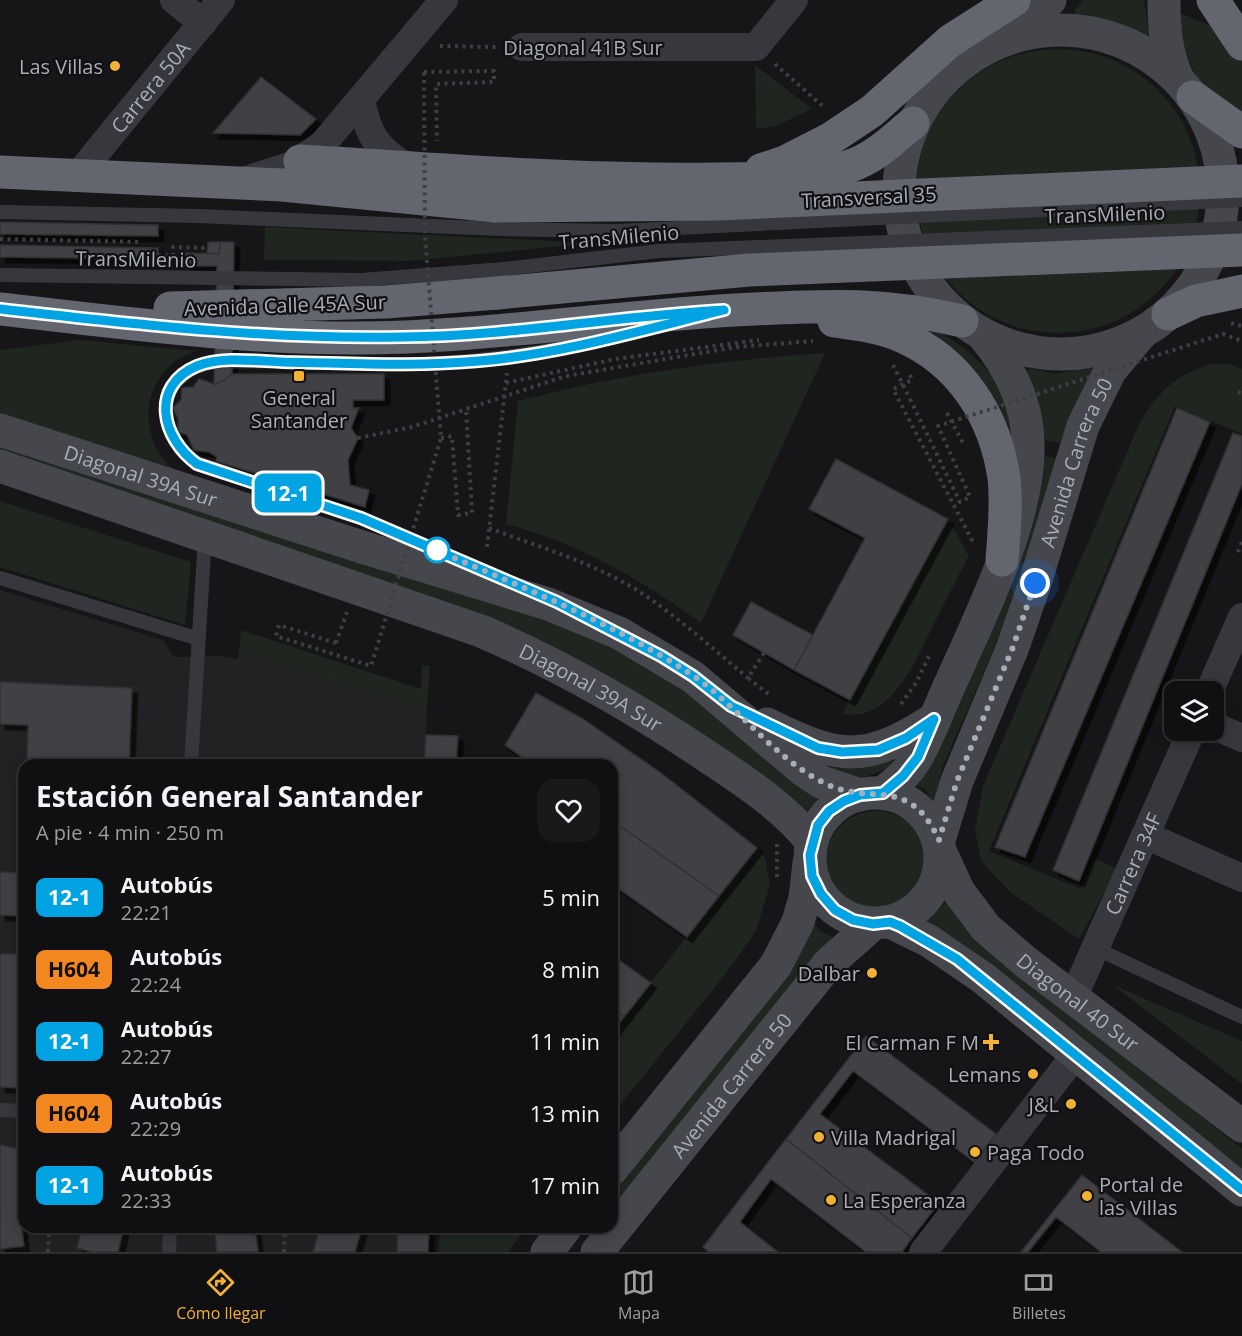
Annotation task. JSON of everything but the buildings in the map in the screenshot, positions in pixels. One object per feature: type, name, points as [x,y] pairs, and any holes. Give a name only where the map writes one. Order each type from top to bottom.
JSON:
[{"type":"highway","points":[[737,178],[785,162],[830,139],[872,111],[950,41],[1014,0]]},
{"type":"highway","points":[[1213,0],[1242,44]]},
{"type":"highway","points":[[1186,88],[1242,132]]},
{"type":"highway","points":[[300,161],[568,177],[792,177],[849,167],[881,150],[913,123]]},
{"type":"highway","points":[[0,172],[236,183],[498,217]]},
{"type":"highway","name":"Transversal 35","points":[[498,217],[717,204],[1242,181]]},
{"type":"highway","points":[[501,281],[1242,250]]},
{"type":"highway","name":"Avenida Calle 45A Sur","points":[[0,308],[245,306],[386,302],[501,281]]},
{"type":"highway","points":[[1156,323],[1196,301],[1242,291]]},
{"type":"highway","points":[[0,308],[126,323],[327,337],[416,337],[733,310],[874,306],[923,312],[972,328]]},
{"type":"highway","points":[[733,310],[821,319],[881,330],[901,336],[923,348],[950,368],[978,402],[998,447],[1004,479],[1005,509],[990,557]]},
{"type":"main road","points":[[1050,0],[993,44],[961,64],[934,91],[913,123],[901,157],[898,194],[902,230],[915,265],[935,296],[972,328],[1022,350],[1063,354],[1105,348],[1156,323]]},
{"type":"main road","points":[[1164,0],[1164,28],[1172,66],[1186,88]]},
{"type":"main road","points":[[993,44],[1058,30],[1091,33],[1123,42],[1143,53],[1186,88]]},
{"type":"main road","name":"Avenida Carrera 50","points":[[940,846],[957,781],[1013,647],[1032,594],[1083,426],[1110,371],[1195,285],[1213,250],[1223,211],[1222,171],[1212,132],[1186,88]]},
{"type":"main road","name":"Avenida Carrera 50","points":[[871,794],[910,768],[934,719],[990,557],[1027,478],[1027,427],[1020,398],[1003,360],[972,328]]},
{"type":"main road","name":"Diagonal 39A Sur","points":[[0,430],[362,547],[548,604],[619,633],[693,676],[731,706],[803,770],[830,786],[871,794]]},
{"type":"main road","name":"Diagonal 39A Sur","points":[[0,466],[481,631],[534,654],[657,723],[774,802],[811,849]]},
{"type":"main road","points":[[731,706],[810,745],[842,752],[864,752],[893,744],[934,719]]},
{"type":"main road","points":[[871,794],[902,798],[918,808],[931,823],[940,846],[937,880],[922,904],[907,915],[881,923],[853,920],[835,910],[821,894],[812,876],[811,849],[818,825],[829,811],[844,801],[871,794]]},
{"type":"main road","name":"Diagonal 40 Sur","points":[[940,846],[959,892],[986,927],[1073,998],[1242,1126]]},
{"type":"main road","name":"Avenida Carrera 50","points":[[618,1162],[776,965],[798,922],[805,898],[811,849]]},
{"type":"main road","name":"Avenida Carrera 50","points":[[618,1226],[829,963],[881,923]]},
{"type":"main road","name":"Diagonal 40 Sur","points":[[881,923],[912,931],[957,959],[1242,1190]]},
{"type":"main road","points":[[547,1252],[561,1233]]},
{"type":"main road","name":"Avenida Carrera 50","points":[[597,1252],[612,1233]]},
{"type":"street","points":[[174,0],[202,23]]},
{"type":"street","name":"Carrera 50A","points":[[78,175],[221,0]]},
{"type":"street","points":[[236,183],[300,161],[322,145],[444,0]]},
{"type":"street","points":[[756,47],[794,0]]},
{"type":"street","name":"Diagonal 41B Sur","points":[[522,47],[756,47]]},
{"type":"street","points":[[361,100],[364,117],[377,146],[407,167]]},
{"type":"street","points":[[1214,681],[1242,617]]},
{"type":"street","points":[[1224,730],[1242,738]]},
{"type":"street","name":"Carrera 34F","points":[[1073,998],[1187,741]]},
{"type":"street","points":[[1146,835],[1242,878]]},
{"type":"street","points":[[923,1252],[1076,1054]]},
{"type":"lane","name":"TransMilenio","points":[[0,212],[198,216],[498,217],[618,231],[1242,200]]},
{"type":"lane","name":"TransMilenio","points":[[0,275],[501,281],[659,251],[1242,228]]},
{"type":"lane","points":[[619,633],[557,602],[361,518],[197,464],[179,449],[168,429],[167,396],[172,384],[196,366],[206,364],[249,361],[417,364],[480,361],[548,351],[733,310]]},
{"type":"lane","points":[[191,759],[205,535]]},
{"type":"lane","points":[[0,578],[198,639]]},
{"type":"lane","points":[[1095,948],[1242,1017]]},
{"type":"lane","points":[[0,1110],[18,1111]]},
{"type":"lane","points":[[169,1252],[170,1233]]},
{"type":"path","name":"Diagonal 41B Sur","points":[[410,41],[437,46],[522,47]]},
{"type":"path","points":[[756,47],[825,108]]},
{"type":"path","points":[[349,608],[336,643],[279,626],[276,636],[371,666],[441,438],[425,236],[424,72],[494,71],[494,82],[436,84],[437,147]]},
{"type":"path","points":[[141,248],[142,236]]},
{"type":"path","points":[[0,239],[141,242]]},
{"type":"path","points":[[173,256],[173,247],[208,248]]},
{"type":"path","points":[[158,255],[186,256]]},
{"type":"path","points":[[890,359],[960,502],[970,497],[938,426],[1223,334],[1242,341]]},
{"type":"path","points":[[803,335],[814,335]]},
{"type":"path","points":[[506,383],[636,356],[792,336]]},
{"type":"path","points":[[358,438],[412,427],[505,394],[566,376],[736,347],[817,340]]},
{"type":"path","points":[[487,547],[508,366]]},
{"type":"path","points":[[909,372],[912,380],[893,389],[990,557]]},
{"type":"path","points":[[441,438],[452,436],[458,514],[472,513],[466,409]]},
{"type":"path","points":[[489,528],[573,558],[634,589],[680,622],[773,697]]},
{"type":"path","points":[[1238,552],[1242,542]]},
{"type":"path","points":[[898,708],[916,683],[935,643]]},
{"type":"path","points":[[748,678],[764,653]]},
{"type":"path","points":[[774,802],[777,835],[775,888]]},
{"type":"path","points":[[48,1252],[49,1233]]},
{"type":"path","points":[[284,1252],[285,1233]]},
{"type":"shaded area","points":[[1084,0],[1144,0],[1150,38],[1145,41],[1112,25],[1075,16],[1075,9]]},
{"type":"shaded area","points":[[1180,13],[1217,28],[1242,61],[1242,122],[1197,78],[1183,48]]},
{"type":"shaded area","points":[[1072,49],[1113,59],[1137,73],[1159,90],[1176,112],[1190,136],[1198,163],[1200,191],[1198,219],[1190,246],[1176,270],[1159,292],[1137,309],[1113,323],[1086,331],[1044,333],[1003,323],[979,309],[957,292],[940,270],[926,246],[918,219],[916,177],[926,136],[940,112],[957,90],[979,73],[1003,59],[1030,51]]},
{"type":"shaded area","points":[[755,65],[812,109],[776,126],[756,129]]},
{"type":"shaded area","points":[[265,227],[594,243],[408,261],[264,260]]},
{"type":"shaded area","points":[[916,321],[953,340],[986,369],[1002,391],[1014,437],[1007,439]]},
{"type":"shaded area","points":[[79,340],[195,351],[177,360],[164,373],[154,388],[149,404],[149,422],[153,439],[161,455],[174,470],[0,413],[0,350]]},
{"type":"shaded area","points":[[825,353],[701,623],[654,591],[608,564],[560,542],[506,524],[518,401],[594,383],[670,370]]},
{"type":"shaded area","points":[[1211,364],[1229,364],[1242,369],[1242,434],[1175,406],[989,851],[1081,889],[1094,858],[1117,869],[1079,939],[1010,892],[981,861],[975,830],[983,786],[1140,422],[1154,401],[1169,386],[1187,373]]},
{"type":"shaded area","points":[[1091,367],[1094,370],[1084,386],[1063,443],[1043,440],[1032,384],[1026,370],[1030,368],[1055,374]]},
{"type":"shaded area","points":[[0,441],[520,611],[610,645],[687,690],[823,798],[809,816],[676,717],[0,455]]},
{"type":"shaded area","points":[[1042,456],[1058,458],[1006,622],[942,768],[935,803],[924,789],[911,783]]},
{"type":"shaded area","points":[[0,501],[191,562],[185,625],[0,567]]},
{"type":"shaded area","points":[[948,519],[969,556],[920,653],[889,699],[875,709],[860,714],[842,714]]},
{"type":"shaded area","points":[[0,590],[163,640],[174,657],[219,656],[238,659],[239,651],[427,709],[424,759],[18,759],[18,1233],[398,1233],[397,1252],[0,1252]]},
{"type":"shaded area","points":[[241,630],[421,689],[422,665],[430,666],[427,709],[239,651]]},
{"type":"shaded area","points":[[899,749],[895,764],[879,772],[855,777],[836,773],[801,751]]},
{"type":"shaded area","points":[[876,811],[895,815],[911,826],[922,842],[926,861],[922,880],[911,896],[895,907],[876,911],[857,907],[841,896],[830,880],[826,861],[830,842],[841,826],[857,815]]},
{"type":"shaded area","points":[[757,848],[765,858],[770,885],[756,931],[724,976],[618,1108],[618,1023]]},
{"type":"shaded area","points":[[948,900],[960,922],[981,941],[1242,1149],[1242,1169],[965,945],[926,922]]},
{"type":"shaded area","points":[[813,921],[820,931],[839,940],[618,1206],[618,1185],[780,984]]},
{"type":"shaded area","points":[[1113,985],[1242,1041],[1242,1084]]},
{"type":"shaded area","points":[[440,1233],[522,1233],[508,1252],[438,1252]]},
{"type":"bus line","name":"12-1","points":[[0,309],[126,323],[327,337],[405,337],[495,331],[646,315],[724,310],[621,336],[548,351],[480,361],[417,364],[232,361],[196,366],[172,384],[167,396],[168,429],[175,444],[197,464],[361,518],[557,602],[661,656],[693,676],[731,706],[818,748],[842,752],[878,750],[906,738],[934,719],[918,757],[903,776],[883,793],[860,795],[844,801],[829,811],[818,825],[810,855],[812,876],[821,894],[835,910],[853,920],[873,924],[890,922],[912,931],[957,959],[1242,1190]]},
{"type":"place","name":"Las Villas","points":[[115,66]]},
{"type":"place","name":"General Santander","points":[[299,376]]},
{"type":"place","name":"Dalbar","points":[[872,973]]},
{"type":"place","name":"El Carman F M","points":[[991,1042]]},
{"type":"place","name":"Lemans","points":[[1033,1074]]},
{"type":"place","name":"J&L","points":[[1071,1104]]},
{"type":"place","name":"Villa Madrigal","points":[[819,1137]]},
{"type":"place","name":"Paga Todo","points":[[975,1152]]},
{"type":"place","name":"Portal de las Villas","points":[[1087,1196]]},
{"type":"place","name":"La Esperanza","points":[[831,1200]]},
{"type":"route","points":[[437,550],[426,546],[557,602],[661,656],[693,676],[731,706],[781,752],[821,782],[860,795],[883,793],[902,798],[918,808],[931,823],[939,840],[957,781],[1013,647],[1035,583]]}]
